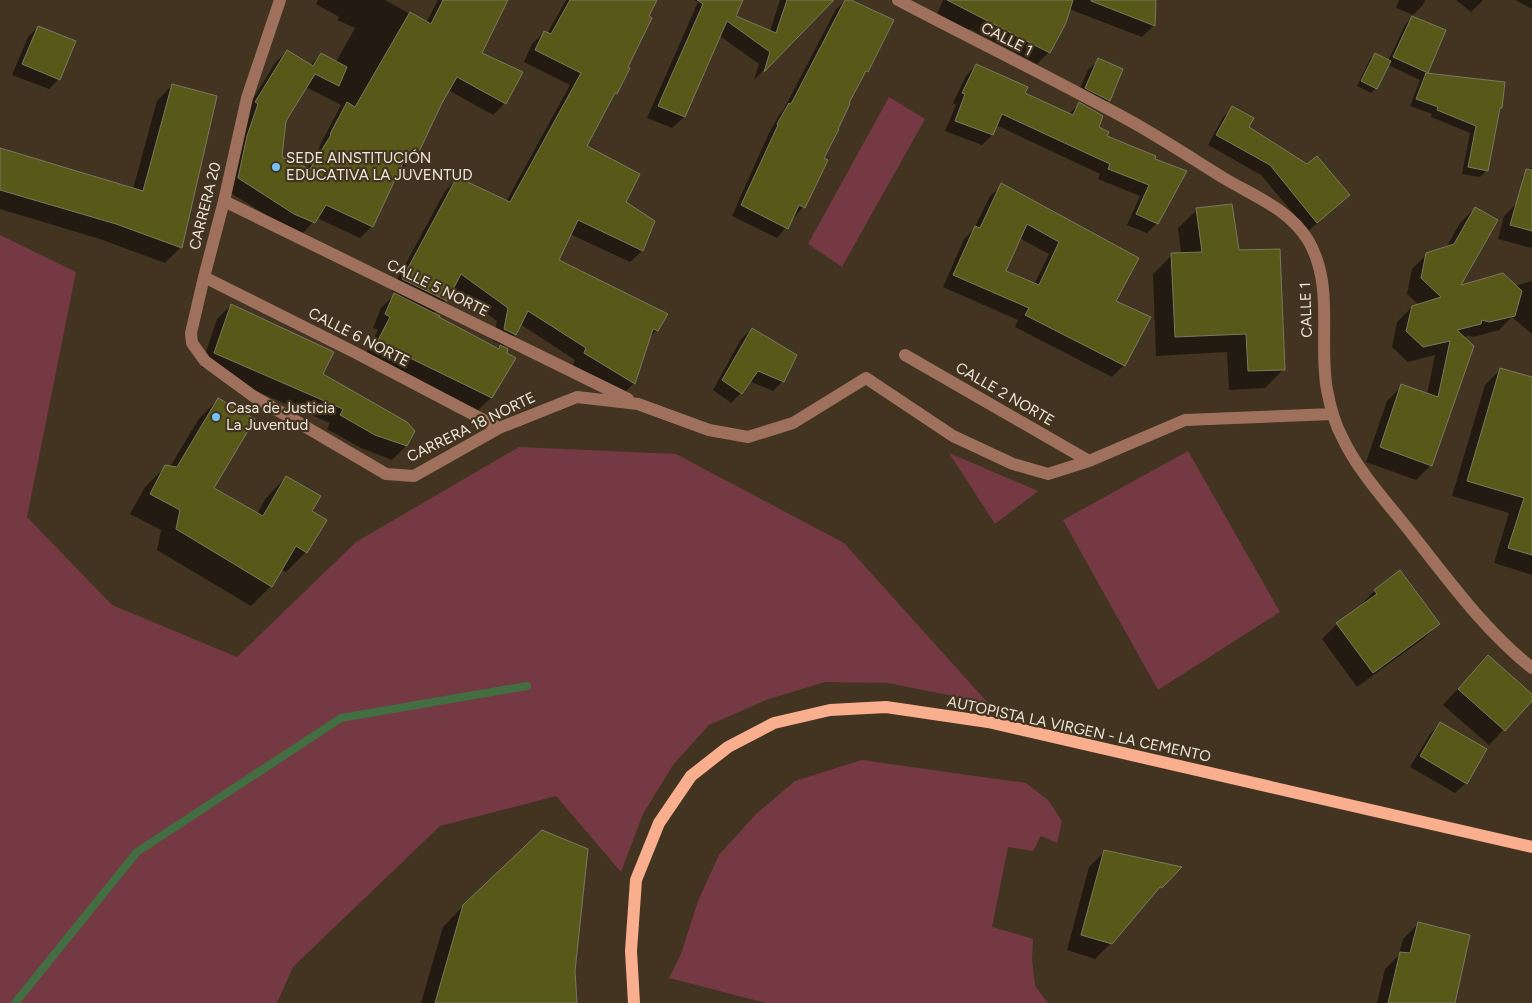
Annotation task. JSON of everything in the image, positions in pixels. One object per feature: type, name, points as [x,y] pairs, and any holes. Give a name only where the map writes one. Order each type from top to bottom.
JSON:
[{"type":"main road","name":"AUTOPISTA LA VIRGEN - LA CEMENTO","points":[[634,1003],[631,951],[636,880],[658,823],[691,776],[728,747],[774,723],[830,710],[886,707],[988,722],[1532,847]]},
{"type":"street","name":"CARRERA 20","points":[[280,0],[247,98],[224,201],[191,333],[192,343],[205,362],[253,396],[386,474],[397,476]]},
{"type":"street","name":"CALLE 1","points":[[898,0],[1135,123],[1241,189],[1286,214],[1308,240],[1321,271],[1324,297],[1324,356],[1327,388],[1332,414],[1341,436],[1364,473],[1486,627],[1532,668]]},
{"type":"street","name":"CALLE 5 NORTE","points":[[224,201],[638,404]]},
{"type":"street","name":"CALLE 6 NORTE","points":[[204,277],[354,352],[499,428]]},
{"type":"street","name":"CALLE 2 NORTE","points":[[905,355],[1089,461]]},
{"type":"street","name":"CARRERA 18 NORTE","points":[[397,476],[414,476],[499,428],[577,397],[638,404],[710,430],[748,437],[793,423],[866,378],[953,436],[1014,464],[1048,474],[1089,461]]},
{"type":"street","points":[[1089,461],[1185,420],[1332,414]]},
{"type":"shaded area","points":[[889,97],[925,119],[842,267],[808,244]]},
{"type":"shaded area","points":[[0,235],[76,272],[27,517],[112,605],[237,657],[356,542],[519,447],[676,454],[844,543],[988,703],[888,683],[825,682],[766,700],[709,725],[673,765],[643,814],[621,872],[556,796],[440,826],[293,967],[277,1003],[0,1003]]},
{"type":"shaded area","points":[[1188,451],[1280,612],[1158,690],[1063,520]]},
{"type":"shaded area","points":[[949,453],[1038,491],[995,524]]},
{"type":"shaded area","points":[[862,760],[1026,783],[1048,800],[1062,821],[1057,843],[1041,836],[1033,851],[1008,847],[992,927],[1033,939],[1032,959],[1035,986],[1048,1003],[766,1003],[669,978],[681,954],[698,901],[719,855],[755,815],[795,781]]},
{"type":"building","points":[[443,0],[508,0],[482,53],[523,72],[506,104],[457,77],[442,103],[417,156],[408,152],[373,227],[326,205],[315,223],[294,214],[238,178],[247,136],[258,104],[255,102],[287,50],[313,66],[321,53],[347,67],[339,86],[315,74],[286,121],[282,157],[310,169],[331,135],[347,102],[355,107],[410,12],[431,24]]},
{"type":"building","points":[[570,0],[657,0],[649,16],[652,18],[628,67],[630,68],[587,146],[640,174],[626,202],[655,221],[643,251],[578,220],[559,260],[668,314],[658,331],[653,329],[635,384],[584,353],[586,348],[528,311],[516,335],[504,329],[508,308],[461,274],[447,301],[402,279],[457,177],[510,202],[581,73],[535,50],[544,31],[551,34]]},
{"type":"building","points":[[697,0],[743,0],[736,16],[776,33],[787,0],[834,0],[764,72],[770,52],[727,21],[685,117],[658,106],[703,4]]},
{"type":"building","points":[[845,0],[851,0],[894,20],[868,72],[866,71],[849,103],[839,129],[824,158],[828,160],[805,208],[799,205],[788,229],[741,205],[777,124],[789,103],[791,104]]},
{"type":"building","points":[[947,0],[1073,0],[1066,23],[1050,53]]},
{"type":"building","points":[[1156,0],[1155,26],[1091,1]]},
{"type":"building","points":[[1412,16],[1446,30],[1428,73],[1393,57]]},
{"type":"building","points":[[38,26],[76,41],[60,80],[22,64]]},
{"type":"building","points":[[1375,53],[1391,61],[1377,89],[1361,81]]},
{"type":"building","points":[[1098,58],[1123,69],[1110,101],[1085,88]]},
{"type":"building","points":[[976,64],[1028,87],[1025,93],[1073,115],[1079,102],[1103,116],[1099,127],[1109,132],[1107,136],[1156,156],[1155,159],[1187,171],[1158,224],[1136,214],[1149,185],[1108,169],[1110,164],[1002,114],[993,135],[955,121],[965,94],[962,93]]},
{"type":"building","points":[[1426,73],[1505,82],[1502,108],[1500,108],[1488,171],[1468,167],[1476,126],[1437,110],[1438,107],[1416,99]]},
{"type":"building","points":[[172,84],[217,96],[182,248],[116,224],[0,190],[0,148],[143,191]]},
{"type":"building","points":[[1232,106],[1254,118],[1249,127],[1307,164],[1317,156],[1350,195],[1317,223],[1270,165],[1216,135]]},
{"type":"building","points":[[1526,169],[1532,170],[1532,231],[1510,225]]},
{"type":"building","points":[[1001,183],[1139,258],[1116,301],[1151,317],[1125,366],[1025,315],[1029,308],[953,275],[975,226],[980,228]],"holes":[[[1027,224],[1059,242],[1039,285],[1006,271]]]},
{"type":"building","points":[[1232,204],[1239,250],[1280,249],[1285,370],[1248,371],[1246,334],[1175,337],[1171,253],[1202,252],[1196,208]]},
{"type":"building","points":[[1475,207],[1498,220],[1461,285],[1503,273],[1522,291],[1515,316],[1489,322],[1482,320],[1481,324],[1457,330],[1474,346],[1432,466],[1380,447],[1401,384],[1438,397],[1450,341],[1423,347],[1406,331],[1412,306],[1441,297],[1421,278],[1426,253],[1454,244]]},
{"type":"building","points":[[394,293],[499,349],[500,345],[508,349],[507,353],[516,358],[492,398],[377,342],[390,317],[385,314]]},
{"type":"building","points":[[231,304],[334,352],[323,374],[407,422],[415,431],[407,446],[375,435],[340,415],[343,409],[214,353]]},
{"type":"building","points":[[752,328],[797,355],[784,382],[758,371],[742,394],[722,380]]},
{"type":"building","points":[[1500,368],[1532,377],[1532,555],[1508,548],[1524,498],[1467,481]]},
{"type":"building","points":[[218,398],[255,419],[214,488],[263,516],[286,476],[321,496],[312,511],[327,520],[307,553],[296,546],[272,587],[176,529],[180,510],[150,494],[165,465],[177,467]]},
{"type":"building","points":[[1400,570],[1440,624],[1373,673],[1336,623],[1377,594],[1374,590]]},
{"type":"building","points":[[1488,655],[1532,694],[1532,701],[1505,731],[1458,689]]},
{"type":"building","points":[[1440,722],[1487,749],[1467,784],[1420,756]]},
{"type":"building","points":[[542,830],[588,849],[575,971],[577,1003],[435,1003],[463,905]]},
{"type":"building","points":[[1104,850],[1182,867],[1162,888],[1160,887],[1112,944],[1081,935]]},
{"type":"building","points":[[1418,922],[1470,935],[1455,1003],[1388,1003],[1400,952],[1410,953]]},
{"type":"waterway","points":[[15,1003],[137,852],[341,718],[527,686]]},
{"type":"place","name":"SEDE AINSTITUCIÓN EDUCATIVA LA JUVENTUD","points":[[276,167]]},
{"type":"place","name":"Casa de Justicia La Juventud","points":[[216,417]]}]
